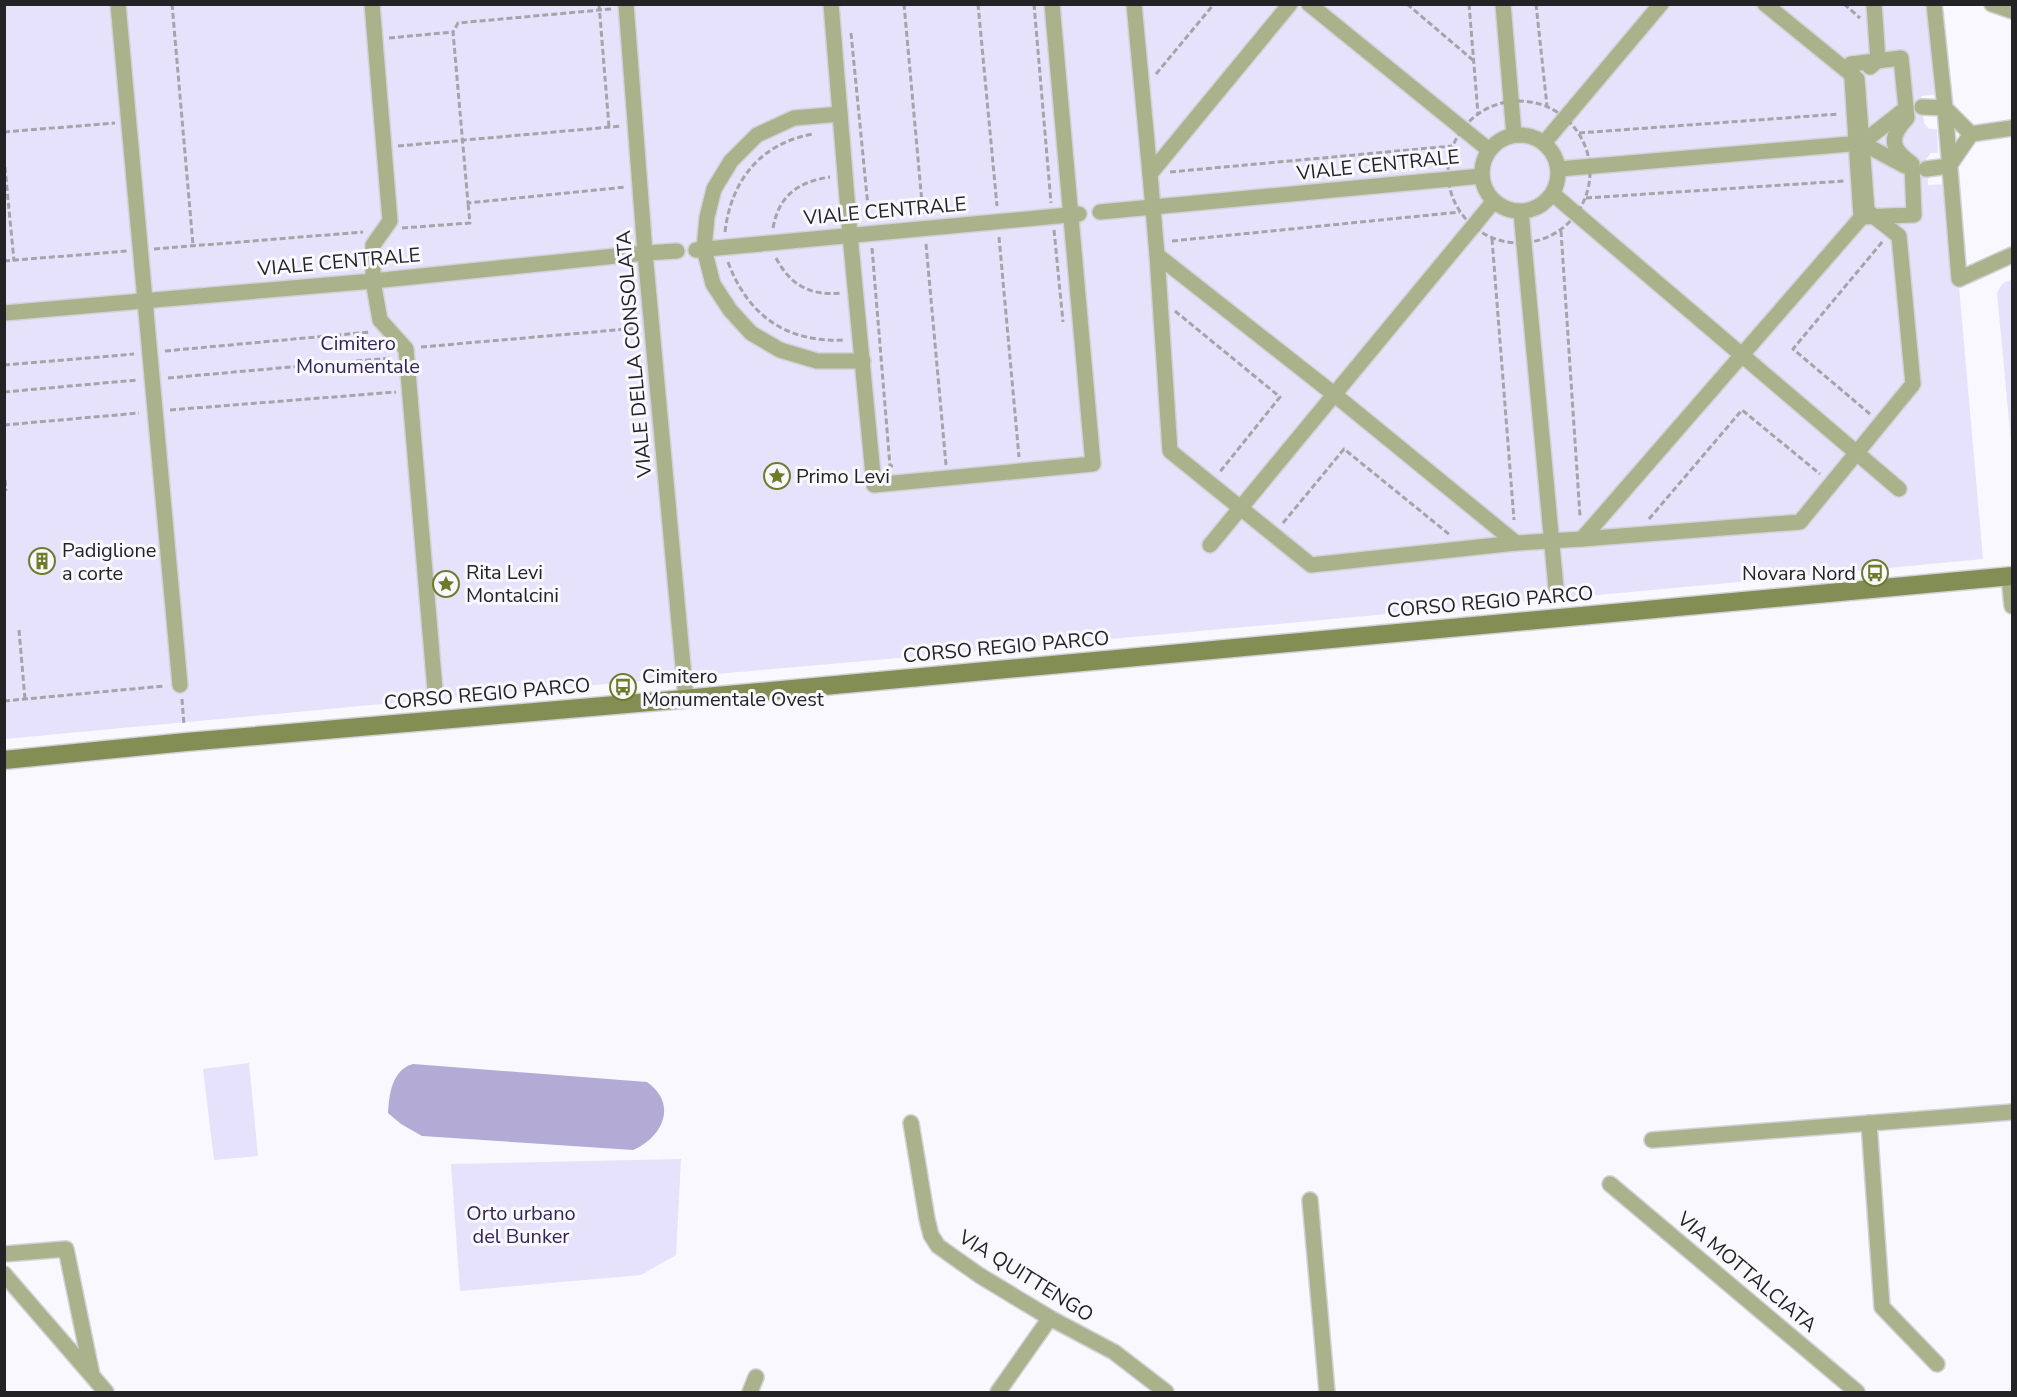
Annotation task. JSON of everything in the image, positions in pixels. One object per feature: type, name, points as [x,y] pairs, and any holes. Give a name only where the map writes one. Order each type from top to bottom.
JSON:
[{"type":"street","points":[[118,4],[180,685]]},
{"type":"street","points":[[372,4],[390,221],[373,245],[373,281],[380,320],[407,353],[435,690]]},
{"type":"street","points":[[831,4],[849,235],[874,485],[1093,464],[1074,214],[1052,4]]},
{"type":"street","points":[[1134,4],[1150,174],[1170,451],[1311,564],[1516,543],[1800,522],[1913,384],[1899,236],[1868,215],[1859,180],[1854,76],[1765,4]]},
{"type":"street","points":[[1150,174],[1290,4]]},
{"type":"street","points":[[1309,4],[1489,150]]},
{"type":"street","points":[[1503,4],[1514,135]]},
{"type":"street","points":[[1544,143],[1660,4]]},
{"type":"street","points":[[1874,4],[1878,60]]},
{"type":"street","points":[[1934,4],[1959,279],[2013,255]]},
{"type":"street","points":[[1992,4],[2013,11]]},
{"type":"street","name":"VIALE DELLA CONSOLATA","points":[[626,6],[645,253],[686,699]]},
{"type":"street","points":[[1854,76],[1878,60],[1901,58],[1907,118],[1899,127],[1894,141],[1897,152],[1920,170]]},
{"type":"street","points":[[1854,76],[1854,112],[1868,215]]},
{"type":"street","points":[[1922,107],[1945,108],[1971,134]]},
{"type":"street","points":[[1859,143],[1907,108]]},
{"type":"street","points":[[840,114],[794,118],[757,135],[731,161],[714,189],[700,249],[712,284],[730,310],[751,333],[780,350],[818,361],[863,361]]},
{"type":"street","points":[[1559,169],[1859,143],[1920,170],[1949,166],[1971,134],[2013,128]]},
{"type":"street","points":[[1514,135],[1527,135],[1544,143],[1555,157],[1559,169],[1558,182],[1553,194],[1539,206],[1521,212],[1509,210],[1494,201],[1485,188],[1482,176],[1482,165],[1489,150],[1503,138],[1514,135]]},
{"type":"street","points":[[1582,539],[1742,355],[1868,215],[1914,215],[1912,187],[1920,170]]},
{"type":"street","name":"VIALE CENTRALE","points":[[1100,212],[1152,209],[1482,176]]},
{"type":"street","points":[[1553,194],[1899,489]]},
{"type":"street","points":[[1210,545],[1494,201]]},
{"type":"street","points":[[1521,212],[1556,588]]},
{"type":"street","name":"VIALE CENTRALE","points":[[700,249],[1074,214]]},
{"type":"street","points":[[1156,249],[1516,543]]},
{"type":"street","name":"VIALE CENTRALE","points":[[4,313],[373,281],[677,251]]},
{"type":"street","points":[[2011,577],[2013,606]]},
{"type":"street","name":"CORSO REGIO PARCO","points":[[4,760],[2011,577]]},
{"type":"street","points":[[1652,1140],[2013,1112]]},
{"type":"street","name":"VIA QUITTENGO","points":[[912,1123],[927,1219],[931,1235],[938,1246],[979,1275],[1050,1318],[1114,1352],[1166,1392]]},
{"type":"street","points":[[1869,1123],[1882,1307],[1937,1364]]},
{"type":"street","name":"VIA MOTTALCIATA","points":[[1610,1184],[1849,1390]]},
{"type":"street","points":[[1310,1200],[1327,1392]]},
{"type":"street","points":[[4,1254],[66,1249],[92,1375]]},
{"type":"street","points":[[4,1274],[106,1392]]},
{"type":"street","points":[[998,1392],[1050,1318]]},
{"type":"street","points":[[750,1392],[756,1377]]},
{"type":"path","points":[[172,4],[193,245]]},
{"type":"path","points":[[599,4],[609,127]]},
{"type":"path","points":[[1034,4],[1063,322]]},
{"type":"path","points":[[1143,89],[1214,4]]},
{"type":"path","points":[[1407,4],[1474,61]]},
{"type":"path","points":[[1469,4],[1478,114]]},
{"type":"path","points":[[1536,4],[1547,106]]},
{"type":"path","points":[[4,261],[470,223],[453,32],[458,22],[626,6]]},
{"type":"path","points":[[850,27],[890,466],[901,465]]},
{"type":"path","points":[[375,39],[453,32]]},
{"type":"path","points":[[1511,101],[1523,101],[1547,106],[1565,117],[1579,133],[1589,155],[1591,166],[1586,198],[1577,214],[1561,231],[1543,240],[1513,244],[1492,238],[1473,227],[1460,212],[1454,202],[1448,180],[1452,146],[1462,129],[1478,114],[1488,108],[1511,101]]},
{"type":"path","points":[[1579,133],[1854,112]]},
{"type":"path","points":[[4,132],[129,122]]},
{"type":"path","points":[[384,147],[635,125]]},
{"type":"path","points":[[1150,174],[1452,146]]},
{"type":"path","points":[[4,158],[14,261]]},
{"type":"path","points":[[1586,198],[1859,180]]},
{"type":"path","points":[[468,202],[640,186]]},
{"type":"path","points":[[1156,249],[1460,212]]},
{"type":"path","points":[[1881,423],[1792,349],[1892,230]]},
{"type":"path","points":[[1561,231],[1582,539]]},
{"type":"path","points":[[1492,238],[1516,543]]},
{"type":"path","points":[[1160,299],[1280,397],[1210,484]]},
{"type":"path","points":[[4,392],[153,379],[652,327]]},
{"type":"path","points":[[4,365],[390,331]]},
{"type":"path","points":[[4,424],[410,391]]},
{"type":"path","points":[[1636,534],[1742,410],[1831,483]]},
{"type":"path","points":[[1273,534],[1344,449],[1466,548]]},
{"type":"path","points":[[1008,456],[1019,455]]},
{"type":"path","points":[[945,462],[956,461]]},
{"type":"path","points":[[4,471],[6,491]]},
{"type":"path","points":[[80,556],[168,548]]},
{"type":"path","points":[[19,630],[26,699]]},
{"type":"path","points":[[4,701],[180,685],[186,742]]},
{"type":"green space","name":"Cimitero Monumentale","points":[[5,5],[1932,5],[1940,94],[1921,96],[1924,123],[1929,129],[1937,129],[1938,153],[1931,153],[1926,159],[1928,185],[1950,184],[1983,559],[5,739]]},
{"type":"green space","points":[[2012,279],[2012,453],[1997,293],[2002,284]]},
{"type":"green space","points":[[249,1063],[258,1156],[214,1160],[203,1069]]},
{"type":"green space","name":"Orto urbano del Bunker","points":[[681,1159],[676,1255],[641,1275],[460,1291],[451,1164]]},
{"type":"shaded area","points":[[413,1064],[647,1082],[657,1091],[662,1100],[663,1119],[659,1129],[652,1137],[633,1150],[422,1136],[401,1124],[388,1113],[389,1098],[396,1077],[406,1067]]},
{"type":"place","name":"Primo Levi","points":[[777,476]]},
{"type":"place","name":"Padiglione a corte","points":[[42,561]]},
{"type":"place","name":"Novara Nord","points":[[1875,573]]},
{"type":"place","name":"Rita Levi Montalcini","points":[[446,584]]},
{"type":"place","name":"Cimitero Monumentale Ovest","points":[[623,687]]}]
